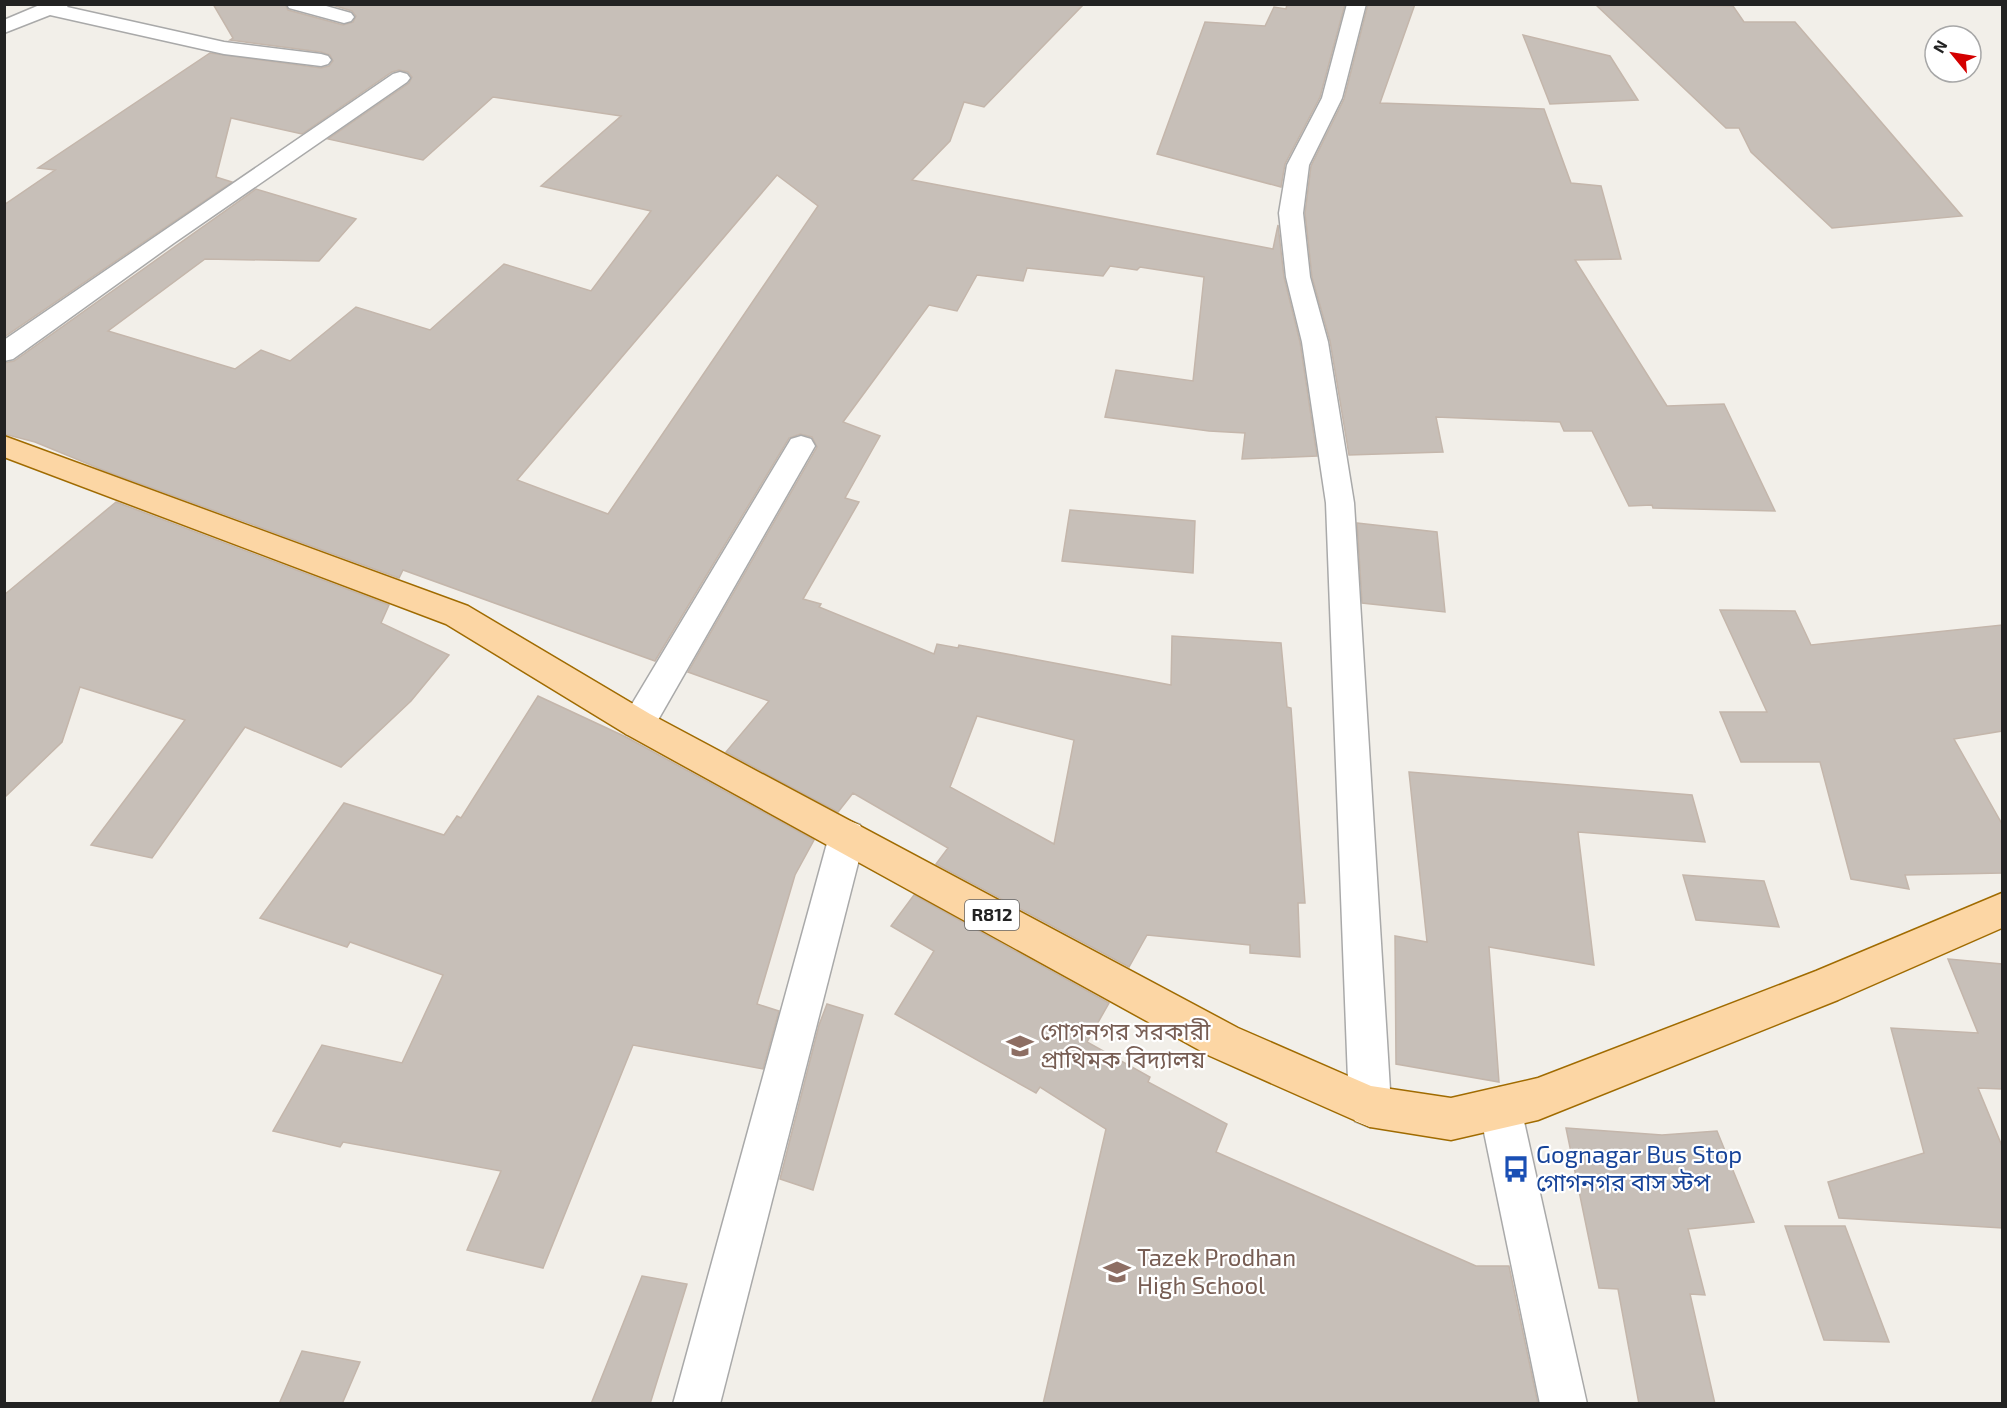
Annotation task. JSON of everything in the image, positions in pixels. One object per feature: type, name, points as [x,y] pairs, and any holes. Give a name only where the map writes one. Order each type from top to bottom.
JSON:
[{"type":"main road","name":"R812","points":[[4,446],[457,615],[638,724],[1224,1042],[1370,1106],[1451,1119],[1538,1100],[1824,987],[2002,910]]},
{"type":"street","points":[[296,4],[344,17]]},
{"type":"street","points":[[1357,4],[1332,98],[1298,165],[1291,213],[1298,277],[1315,342],[1340,503],[1370,1106]]},
{"type":"street","points":[[4,27],[54,7],[224,48],[321,60]]},
{"type":"street","points":[[4,353],[156,245],[400,78]]},
{"type":"street","points":[[638,724],[801,446]]},
{"type":"street","points":[[696,1404],[847,836]]},
{"type":"street","points":[[1500,1108],[1564,1404]]},
{"type":"building","points":[[213,4],[285,4],[288,10],[343,25],[353,22],[356,16],[352,11],[329,4],[1084,4],[984,107],[964,102],[950,141],[912,180],[1273,249],[1278,225],[1284,277],[1300,342],[1317,456],[1242,459],[1245,433],[1209,431],[1105,417],[1116,370],[1193,381],[1204,277],[1140,267],[1137,270],[1110,266],[1103,276],[1027,268],[1023,281],[977,275],[957,311],[929,305],[843,422],[880,436],[845,498],[859,502],[803,599],[821,604],[819,607],[934,654],[937,644],[958,648],[959,645],[1171,685],[1172,636],[1281,643],[1287,707],[1291,708],[1305,903],[1298,903],[1300,957],[1250,953],[1250,945],[1147,935],[1129,967],[936,864],[948,848],[853,793],[838,812],[726,752],[769,701],[688,672],[817,447],[812,437],[800,434],[789,438],[655,661],[403,570],[399,578],[103,470],[35,442],[4,434],[4,363],[14,361],[256,189],[356,219],[319,261],[205,259],[108,331],[235,369],[261,350],[290,361],[356,307],[430,330],[504,264],[591,291],[651,211],[541,186],[621,116],[493,97],[423,160],[328,139],[409,83],[412,77],[408,72],[399,70],[392,72],[302,134],[231,118],[216,177],[232,182],[4,337],[4,205],[55,170],[38,168],[210,53],[321,68],[329,66],[333,61],[330,55],[321,52],[230,40],[233,38]],"holes":[[[777,175],[818,206],[608,514],[517,480]],[[977,716],[1074,740],[1054,844],[950,787]]]},
{"type":"building","points":[[1287,4],[1345,4],[1320,97],[1285,164],[1281,187],[1157,154],[1205,22],[1265,26],[1274,7],[1286,9]]},
{"type":"building","points":[[1368,4],[1415,4],[1380,103],[1544,109],[1571,183],[1601,186],[1621,259],[1575,260],[1667,406],[1724,404],[1775,511],[1629,506],[1592,431],[1564,431],[1560,422],[1436,417],[1443,452],[1349,455],[1330,341],[1312,277],[1305,213],[1311,166],[1344,99]]},
{"type":"building","points":[[1595,4],[1733,6],[1744,22],[1795,22],[1962,216],[1832,228],[1751,152],[1739,128],[1726,128]]},
{"type":"building","points":[[1523,35],[1610,56],[1638,100],[1550,104]]},
{"type":"building","points":[[116,502],[389,605],[381,623],[449,655],[411,701],[341,767],[245,727],[152,858],[91,845],[185,720],[80,687],[62,742],[4,798],[4,595]]},
{"type":"building","points":[[1070,510],[1195,521],[1193,573],[1062,561]]},
{"type":"building","points":[[1357,523],[1437,532],[1445,612],[1362,603]]},
{"type":"building","points":[[1720,610],[1795,611],[1811,645],[2002,625],[2002,731],[1954,739],[2002,824],[2002,873],[1905,875],[1909,889],[1851,879],[1820,762],[1741,762],[1720,712],[1767,712]]},
{"type":"building","points":[[538,696],[626,737],[814,840],[795,875],[757,1004],[779,1011],[763,1069],[633,1045],[543,1268],[467,1250],[501,1171],[343,1142],[340,1147],[273,1131],[322,1045],[402,1063],[443,975],[350,942],[347,947],[260,918],[344,803],[444,835],[457,816],[461,818]]},
{"type":"building","points":[[1409,772],[1692,795],[1705,842],[1578,832],[1594,965],[1489,947],[1499,1082],[1396,1064],[1395,936],[1427,942]]},
{"type":"building","points":[[1683,875],[1764,881],[1779,927],[1696,920]]},
{"type":"building","points":[[914,895],[1109,1003],[1087,1042],[1150,1077],[1148,1082],[1227,1124],[1216,1152],[1476,1266],[1509,1266],[1538,1404],[1043,1404],[1106,1129],[1040,1087],[1036,1093],[895,1014],[934,951],[891,926]]},
{"type":"building","points":[[1948,959],[2002,964],[2002,1089],[1978,1088],[2002,1146],[2002,1228],[1839,1218],[1828,1182],[1924,1153],[1891,1028],[1978,1033]]},
{"type":"building","points":[[827,1004],[863,1015],[813,1190],[780,1179],[819,1025]]},
{"type":"building","points":[[1566,1128],[1662,1135],[1717,1131],[1754,1222],[1688,1229],[1705,1295],[1690,1294],[1715,1404],[1639,1404],[1618,1289],[1599,1288]]},
{"type":"building","points":[[1785,1226],[1845,1226],[1889,1342],[1824,1340]]},
{"type":"building","points":[[642,1276],[687,1284],[650,1404],[591,1404]]},
{"type":"building","points":[[302,1351],[360,1362],[342,1404],[279,1404]]},
{"type":"place","name":"গোগনগর সরকারী প্রাথিমক বিদ্যালয়","points":[[1020,1046]]},
{"type":"place","name":"Gognagar Bus Stop গোগনগর বাস স্টপ","points":[[1516,1169]]},
{"type":"place","name":"Tazek Prodhan High School","points":[[1117,1272]]}]
